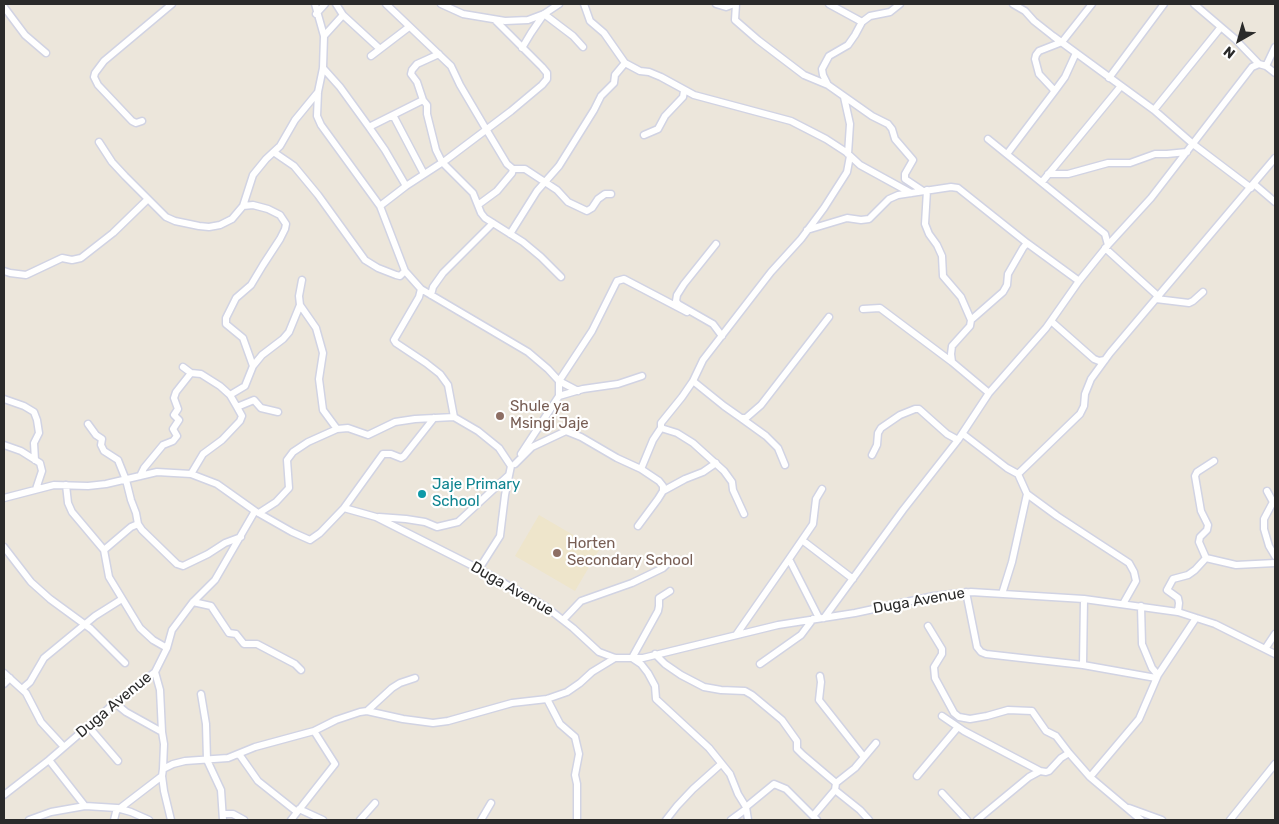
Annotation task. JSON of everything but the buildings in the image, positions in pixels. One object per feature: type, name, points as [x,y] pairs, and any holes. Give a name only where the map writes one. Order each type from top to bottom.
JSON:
[{"type":"street","points":[[142,121],[136,123],[132,121],[98,84],[94,77],[95,73],[104,61],[172,4]]},
{"type":"street","points":[[314,4],[324,36],[323,68],[318,92],[317,116],[321,125],[380,206],[405,271],[421,289],[528,352],[548,368],[559,382],[578,391]]},
{"type":"street","points":[[316,14],[325,4]]},
{"type":"street","points":[[336,4],[343,15],[380,49]]},
{"type":"street","points":[[386,4],[451,66],[460,85],[507,164],[513,169],[524,169],[545,181],[568,202],[587,211],[605,194],[611,194]]},
{"type":"street","points":[[441,4],[463,14],[485,17],[496,21],[528,20],[544,14],[558,4]]},
{"type":"street","points":[[584,4],[590,21],[604,33],[625,63],[640,71],[649,72],[661,77],[684,91],[791,121],[826,139],[860,164],[910,193]]},
{"type":"street","points":[[716,4],[726,8],[735,4],[737,22],[804,74],[828,85],[878,120],[888,124],[892,129],[895,139],[913,160],[905,174],[905,179],[925,190]]},
{"type":"street","points":[[828,4],[862,22]]},
{"type":"street","points":[[828,85],[822,68],[829,56],[848,45],[862,22],[870,16],[890,12],[900,4]]},
{"type":"street","points":[[1013,4],[1025,11],[1034,21],[1154,110],[1194,144],[1275,202]]},
{"type":"street","points":[[1025,11],[1030,4]]},
{"type":"street","points":[[1054,92],[1039,74],[1035,57],[1039,51],[1062,42],[1092,4]]},
{"type":"street","points":[[1110,78],[1164,4]]},
{"type":"street","points":[[1194,4],[1235,39],[1258,64],[1266,66],[1275,73]]},
{"type":"street","points":[[4,7],[25,35],[46,53]]},
{"type":"street","points":[[544,14],[573,36],[583,47]]},
{"type":"street","points":[[522,48],[544,14]]},
{"type":"street","points":[[324,36],[343,15]]},
{"type":"street","points":[[380,206],[486,129],[547,79],[542,67],[496,21]]},
{"type":"street","points":[[372,56],[409,27]]},
{"type":"street","points":[[1154,110],[1222,27]]},
{"type":"street","points":[[1266,66],[1275,47]]},
{"type":"street","points":[[1007,154],[1065,78],[1076,53]]},
{"type":"street","points":[[439,54],[417,64],[411,74],[427,105],[427,114],[436,150],[442,162],[473,193],[481,213],[541,257],[561,277]]},
{"type":"street","points":[[510,234],[545,181],[559,166],[594,110],[597,102],[614,83],[615,75],[625,63]]},
{"type":"street","points":[[760,664],[801,635],[819,618],[853,579],[903,510],[960,437],[989,393],[1050,321],[1106,246],[1151,198],[1252,67],[1258,64]]},
{"type":"street","points":[[323,68],[340,87],[369,127],[406,186]]},
{"type":"street","points":[[1042,182],[1121,86]]},
{"type":"street","points":[[644,135],[658,129],[665,116],[683,98],[684,91]]},
{"type":"street","points":[[99,142],[112,162],[166,217],[175,221],[209,227],[220,225],[232,219],[243,206],[253,175],[266,159],[274,153],[295,120],[318,92]]},
{"type":"street","points":[[641,469],[653,440],[661,428],[661,423],[692,381],[703,360],[771,272],[824,208],[847,172],[850,124],[844,97]]},
{"type":"street","points":[[369,127],[423,100]]},
{"type":"street","points":[[393,115],[424,174]]},
{"type":"street","points":[[988,139],[1105,234],[1106,246],[1158,298],[1189,303],[1194,301],[1203,292]]},
{"type":"street","points":[[1048,174],[1068,174],[1108,163],[1130,164],[1155,154],[1188,152]]},
{"type":"street","points":[[274,153],[294,166],[318,195],[365,260],[378,268],[396,275],[400,276],[405,271]]},
{"type":"street","points":[[1018,474],[1080,414],[1091,379],[1105,360],[1275,158]]},
{"type":"street","points":[[478,205],[497,191],[512,173],[513,169]]},
{"type":"street","points":[[807,230],[847,218],[869,219],[889,199],[910,193],[951,187],[958,188],[1027,243],[1079,281]]},
{"type":"street","points":[[925,190],[925,224],[929,234],[938,245],[942,256],[943,276],[961,297],[971,320],[970,326],[952,346],[952,362]]},
{"type":"street","points":[[4,270],[10,273],[26,275],[62,258],[72,260],[81,258],[113,233],[148,200]]},
{"type":"street","points":[[243,206],[268,208],[280,215],[286,224],[280,239],[262,265],[252,285],[236,298],[226,318],[226,324],[243,338],[253,366]]},
{"type":"street","points":[[431,295],[433,287],[443,273],[493,223]]},
{"type":"street","points":[[971,320],[1004,292],[1008,274],[1027,243]]},
{"type":"street","points":[[716,244],[684,284],[677,295],[676,301],[681,306],[713,324],[722,336]]},
{"type":"street","points":[[479,568],[500,536],[505,494],[513,465],[559,396],[559,382],[592,331],[617,281],[624,279],[688,312]]},
{"type":"street","points":[[302,280],[299,296],[300,305],[320,336],[323,353],[319,379],[323,410],[337,429]]},
{"type":"street","points":[[421,289],[419,297],[394,340],[426,363],[448,385],[454,417]]},
{"type":"street","points":[[230,394],[245,386],[253,366],[262,355],[289,332],[300,305]]},
{"type":"street","points":[[863,309],[880,308],[952,362],[989,393]]},
{"type":"street","points":[[741,418],[750,416],[760,405],[829,317]]},
{"type":"street","points":[[1050,321],[1098,361],[1105,360]]},
{"type":"street","points":[[183,367],[191,373],[201,374],[230,394],[242,416],[240,421],[222,440],[203,454],[191,474]]},
{"type":"street","points":[[140,476],[144,468],[163,445],[173,441],[177,436],[173,429],[179,420],[174,415],[178,409],[174,398],[176,392],[191,373]]},
{"type":"street","points":[[559,396],[618,384],[642,376]]},
{"type":"street","points":[[692,381],[766,436],[778,448],[785,465]]},
{"type":"street","points":[[4,399],[24,406],[34,412],[39,433],[34,443],[35,460]]},
{"type":"street","points":[[237,407],[254,400],[261,408],[278,412]]},
{"type":"street","points":[[872,454],[877,445],[878,433],[881,428],[900,414],[915,408],[919,409],[947,434],[960,437],[1018,474],[1027,494],[1057,516],[1129,562],[1136,581],[1123,604]]},
{"type":"street","points":[[257,512],[276,502],[289,488],[287,460],[293,452],[308,442],[337,429],[348,428],[368,435],[395,422],[454,417],[478,431],[499,448],[513,465]]},
{"type":"street","points":[[4,498],[36,489],[66,485],[88,486],[126,480],[157,472],[191,474],[217,484],[257,512],[310,540],[320,533],[344,508],[383,454],[391,454],[401,458],[404,456],[434,418]]},
{"type":"street","points":[[88,424],[102,439],[101,445],[104,451],[118,460],[126,480],[138,524],[176,564],[183,566],[208,554],[225,542],[240,537]]},
{"type":"street","points":[[661,428],[677,433],[693,443],[724,471],[732,482],[733,490],[744,514]]},
{"type":"street","points":[[513,465],[532,447],[566,431],[581,436],[641,469],[659,481],[663,486],[663,491]]},
{"type":"street","points":[[4,445],[21,451],[40,463],[42,472],[36,489]]},
{"type":"street","points":[[1206,558],[1199,540],[1207,530],[1208,525],[1201,511],[1195,476],[1197,472],[1214,461]]},
{"type":"street","points":[[638,526],[663,491],[716,464]]},
{"type":"street","points":[[376,517],[425,522],[437,527],[458,522],[509,474]]},
{"type":"street","points":[[66,485],[68,504],[72,512],[104,550],[109,578],[122,599],[140,628],[153,640],[167,648]]},
{"type":"street","points":[[736,635],[813,524],[816,498],[822,489]]},
{"type":"street","points":[[1267,491],[1273,502],[1264,519],[1264,529],[1269,546],[1275,556]]},
{"type":"street","points":[[1002,594],[1012,562],[1027,494]]},
{"type":"street","name":"Duga Avenue","points":[[344,508],[376,517],[479,568],[546,607],[599,652],[615,658],[643,658],[778,625],[934,596],[966,592],[1084,599],[1178,612],[1215,624],[1275,654]]},
{"type":"street","name":"Duga Avenue","points":[[4,795],[49,760],[114,703],[155,672],[167,648],[172,630],[193,602],[215,580],[257,512]]},
{"type":"street","points":[[104,550],[131,527],[138,524]]},
{"type":"street","points":[[802,540],[853,579]]},
{"type":"street","points":[[4,547],[31,582],[50,599],[92,630],[125,662]]},
{"type":"street","points":[[1206,558],[1236,565],[1275,563]]},
{"type":"street","points":[[1178,612],[1178,598],[1167,590],[1168,586],[1173,579],[1188,575],[1195,570],[1206,558]]},
{"type":"street","points":[[789,559],[819,618]]},
{"type":"street","points":[[563,620],[581,600],[632,583],[663,568],[667,564]]},
{"type":"street","points":[[670,592],[659,598],[658,611],[632,658],[641,664],[648,673],[655,686],[656,699],[709,748],[730,774],[746,808],[748,820]]},
{"type":"street","points":[[966,592],[977,647],[981,652],[1157,677]]},
{"type":"street","points":[[22,689],[30,682],[44,658],[109,606],[122,599]]},
{"type":"street","points":[[1082,665],[1084,599]]},
{"type":"street","points":[[193,602],[211,606],[229,633],[236,634],[244,644],[257,644],[295,664],[301,670]]},
{"type":"street","points":[[1141,606],[1142,644],[1157,677]]},
{"type":"street","points":[[1090,777],[1139,719],[1157,677],[1196,618]]},
{"type":"street","points":[[928,626],[942,649],[942,654],[934,668],[935,678],[954,713],[959,717],[970,719],[1008,710],[1032,712],[1046,731],[1056,736],[1090,777],[1141,820]]},
{"type":"street","points":[[1265,649],[1275,634]]},
{"type":"street","points":[[655,654],[681,675],[704,687],[745,691],[752,695],[782,720],[797,741],[797,749],[803,756],[869,820]]},
{"type":"street","points":[[367,711],[403,719],[433,722],[448,721],[512,703],[547,699],[567,692],[592,672],[615,658]]},
{"type":"street","points":[[155,672],[160,690],[164,744],[162,772],[164,792],[172,820]]},
{"type":"street","points":[[4,673],[22,689],[41,722],[64,747]]},
{"type":"street","points":[[820,676],[822,682],[819,700],[864,757]]},
{"type":"street","points":[[4,684],[10,678]]},
{"type":"street","points":[[114,820],[118,808],[173,764],[185,761],[228,758],[255,747],[314,731],[336,720],[367,711],[392,688],[415,678]]},
{"type":"street","points":[[201,694],[206,724],[207,760],[221,790],[223,817],[233,814],[244,820]]},
{"type":"street","points":[[547,699],[560,724],[575,737],[579,754],[575,775],[577,784],[577,820]]},
{"type":"street","points":[[114,703],[162,732]]},
{"type":"street","points":[[942,716],[958,727],[1040,770],[1050,771],[1061,758],[1069,753]]},
{"type":"street","points":[[88,726],[118,761]]},
{"type":"street","points":[[917,776],[958,727]]},
{"type":"street","points":[[291,820],[335,764],[314,731]]},
{"type":"street","points":[[730,820],[774,784],[786,789],[815,818],[836,786],[855,768],[876,743]]},
{"type":"street","points":[[239,754],[258,781],[298,810],[322,820]]},
{"type":"street","points":[[49,760],[84,806]]},
{"type":"street","points":[[666,820],[693,789],[721,764]]},
{"type":"street","points":[[1230,820],[1275,764]]},
{"type":"street","points":[[977,820],[1040,770]]},
{"type":"street","points":[[942,793],[967,820]]},
{"type":"street","points":[[360,820],[376,803]]},
{"type":"street","points":[[481,820],[491,803]]},
{"type":"street","points":[[29,820],[51,812],[84,806],[118,808],[149,820]]},
{"type":"street","points":[[1128,808],[1162,820]]},
{"type":"shaded area","name":"Horten Secondary School","points":[[539,515],[599,550],[575,591],[515,556]]},
{"type":"place","name":"Shule ya Msingi Jaje","points":[[500,416]]},
{"type":"place","name":"Jaje Primary School","points":[[422,494]]},
{"type":"place","name":"Horten Secondary School","points":[[557,553]]}]
